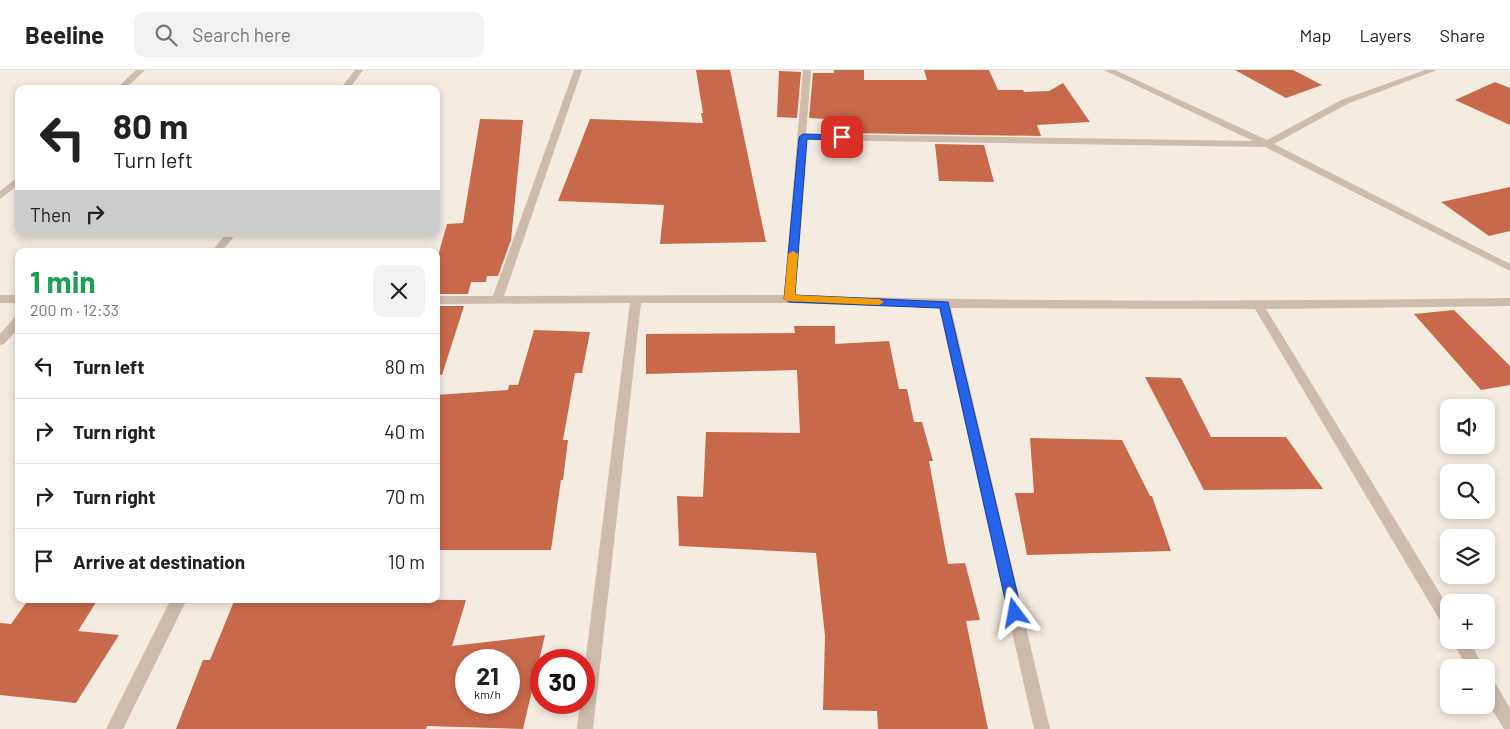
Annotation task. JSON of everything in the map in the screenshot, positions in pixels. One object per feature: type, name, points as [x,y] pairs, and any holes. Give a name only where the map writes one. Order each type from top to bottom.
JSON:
[{"type":"street","points":[[124,85],[140,70]]},
{"type":"street","points":[[347,85],[359,70]]},
{"type":"street","points":[[497,300],[578,70]]},
{"type":"street","points":[[789,299],[807,70]]},
{"type":"street","points":[[1108,70],[1267,144],[1510,268]]},
{"type":"street","points":[[803,137],[1267,144],[1344,102],[1433,70]]},
{"type":"street","points":[[0,196],[15,183]]},
{"type":"street","points":[[219,248],[229,237]]},
{"type":"street","points":[[0,299],[15,299]]},
{"type":"street","points":[[440,300],[789,299],[944,304],[1508,305]]},
{"type":"street","points":[[585,729],[636,300]]},
{"type":"street","points":[[944,304],[1042,729]]},
{"type":"street","points":[[1258,305],[1440,607]]},
{"type":"street","points":[[0,341],[15,324]]},
{"type":"street","points":[[114,729],[177,603]]},
{"type":"street","points":[[1495,699],[1510,724]]},
{"type":"building","points":[[696,70],[730,70],[766,242],[660,244],[664,205],[558,201],[590,119],[703,123]]},
{"type":"building","points":[[834,70],[864,70],[864,80],[927,80],[924,70],[989,70],[998,90],[1023,90],[1024,92],[1049,91],[1063,83],[1090,122],[1037,125],[1041,136],[845,133],[845,120],[809,118],[813,73],[834,73]]},
{"type":"building","points":[[1235,70],[1293,70],[1322,85],[1286,98]]},
{"type":"building","points":[[779,71],[801,72],[797,118],[777,117]]},
{"type":"building","points":[[1495,82],[1510,88],[1510,125],[1455,100]]},
{"type":"building","points":[[480,119],[523,120],[511,240],[498,276],[487,276],[486,282],[471,282],[468,294],[440,294],[440,249],[447,224],[463,223]]},
{"type":"building","points":[[935,144],[984,145],[994,182],[939,181]]},
{"type":"building","points":[[1510,187],[1510,231],[1489,236],[1441,202]]},
{"type":"building","points":[[440,306],[464,306],[442,375],[440,375]]},
{"type":"building","points":[[1454,310],[1510,366],[1510,385],[1481,390],[1414,314]]},
{"type":"building","points":[[794,326],[835,326],[835,344],[889,341],[899,389],[907,389],[914,422],[922,422],[933,461],[929,461],[948,564],[965,563],[980,620],[966,621],[988,729],[878,729],[877,711],[823,710],[825,636],[816,553],[679,546],[677,496],[703,497],[706,432],[800,433],[797,370],[646,374],[646,334],[795,333]]},
{"type":"building","points":[[534,330],[590,332],[582,373],[575,373],[563,440],[568,440],[551,550],[440,550],[440,395],[508,390],[509,385],[518,385]]},
{"type":"building","points":[[1145,377],[1181,378],[1211,437],[1286,437],[1323,489],[1204,490]]},
{"type":"building","points":[[1030,438],[1122,440],[1150,496],[1152,496],[1171,551],[1027,555],[1015,493],[1034,493]]},
{"type":"building","points":[[440,600],[466,600],[452,646],[545,635],[542,649],[530,649],[530,699],[523,729],[427,726],[426,729],[176,729],[203,660],[210,660],[233,603],[440,603]]},
{"type":"building","points":[[26,603],[96,603],[78,631],[119,635],[76,703],[0,695],[0,623],[11,624]]},
{"type":"slow traffic","points":[[793,254],[789,299],[879,302]]},
{"type":"route","points":[[842,137],[803,137],[789,299],[944,304],[1015,613]]}]
